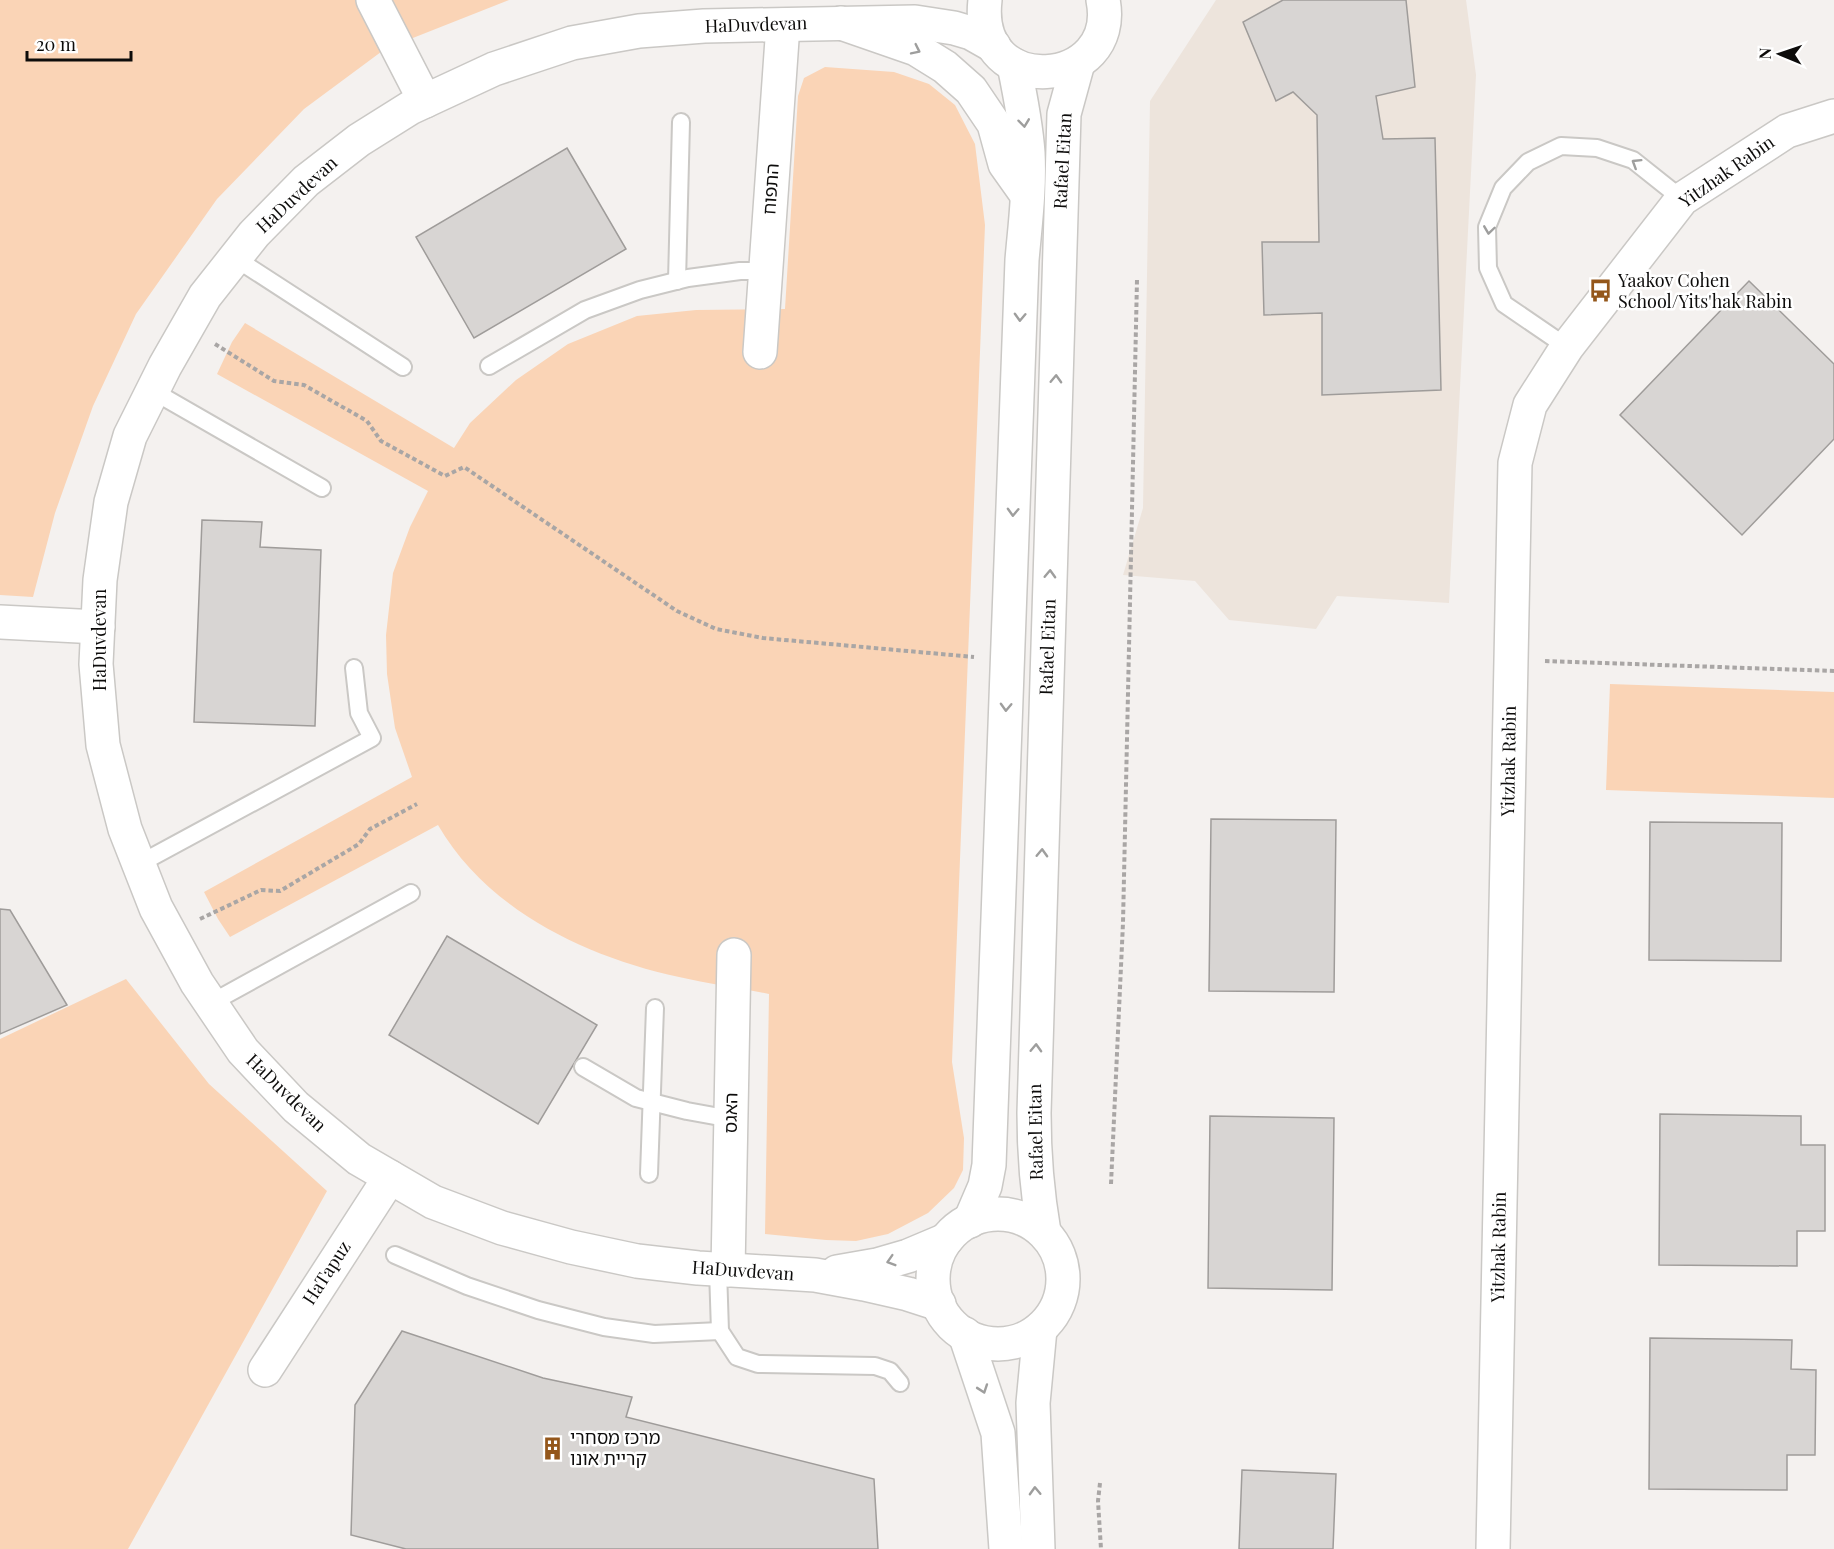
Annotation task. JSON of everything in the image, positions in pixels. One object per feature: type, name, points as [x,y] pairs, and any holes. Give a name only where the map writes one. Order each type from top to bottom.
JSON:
[{"type":"street","points":[[373,0],[425,101]]},
{"type":"street","name":"HaDuvdevan","points":[[835,23],[922,0]]},
{"type":"street","name":"Rafael Eitan","points":[[958,1231],[986,1186],[989,1165],[1022,261],[1028,154],[1024,118],[1004,56],[989,39],[984,20],[985,0]]},
{"type":"street","points":[[1077,63],[1091,50],[1100,34],[1104,15],[1103,0]]},
{"type":"street","name":"HaDuvdevan","points":[[939,1304],[908,1294],[815,1275],[723,1270],[638,1261],[571,1247],[502,1228],[433,1202],[359,1159],[296,1107],[243,1051],[197,983],[156,908],[125,829],[104,745],[96,664],[100,580],[111,502],[130,436],[205,296],[254,234],[306,181],[359,140],[410,108],[494,69],[572,44],[639,31],[704,26],[915,22],[971,33],[1004,56],[1042,73],[1061,70],[1077,63]]},
{"type":"street","points":[[835,23],[916,49],[945,67],[971,90],[994,124],[1005,164],[1027,195]]},
{"type":"street","name":"התפוח","points":[[760,352],[783,25]]},
{"type":"street","name":"Rafael Eitan","points":[[1044,1232],[1036,1188],[1034,1101],[1062,148],[1064,114],[1077,63]]},
{"type":"street","name":"Yitzhak Rabin","points":[[1494,1549],[1515,463],[1530,405],[1567,347],[1682,199],[1787,131],[1834,116]]},
{"type":"street","points":[[0,622],[98,627]]},
{"type":"street","name":"האגס","points":[[723,1270],[731,1119],[734,955]]},
{"type":"street","name":"HaTapuz","points":[[265,1370],[390,1177]]},
{"type":"street","points":[[1004,1214],[1025,1219],[1044,1232],[1057,1249],[1063,1270],[1062,1293],[1053,1314],[1040,1329],[1023,1339],[1003,1344],[983,1342],[965,1334],[949,1321],[939,1304],[933,1282],[936,1260],[958,1231],[982,1215],[1004,1214]]},
{"type":"street","name":"HaDuvdevan","points":[[815,1275],[877,1265],[908,1256],[958,1231]]},
{"type":"street","points":[[1038,1549],[1033,1403],[1040,1329]]},
{"type":"street","points":[[965,1334],[998,1433],[1006,1549]]},
{"type":"lane","points":[[677,281],[681,122]]},
{"type":"lane","points":[[1567,347],[1504,304],[1488,268],[1487,227],[1503,188],[1528,162],[1561,146],[1597,148],[1633,160],[1682,199]]},
{"type":"lane","points":[[235,258],[403,367]]},
{"type":"lane","points":[[489,366],[585,310],[640,290],[677,281],[740,271],[766,271]]},
{"type":"lane","points":[[153,391],[322,488]]},
{"type":"lane","points":[[139,864],[372,738],[359,713],[354,668]]},
{"type":"lane","points":[[212,1003],[411,893]]},
{"type":"lane","points":[[648,1174],[656,1008]]},
{"type":"lane","points":[[583,1067],[636,1098],[731,1119]]},
{"type":"lane","points":[[395,1255],[467,1286],[538,1310],[604,1327],[654,1334],[720,1331]]},
{"type":"lane","points":[[723,1270],[720,1331],[737,1357],[758,1364],[875,1366],[890,1371],[900,1383]]},
{"type":"path","points":[[1111,1184],[1123,923],[1137,280]]},
{"type":"path","points":[[187,327],[274,381],[304,385],[367,421],[381,441],[445,476],[464,467],[677,611],[716,629],[763,638],[1007,660]]},
{"type":"path","points":[[1511,660],[1834,671]]},
{"type":"path","points":[[170,933],[261,890],[280,891],[359,844],[370,829],[417,804]]},
{"type":"path","points":[[1100,1483],[1098,1501],[1101,1549]]},
{"type":"shaded area","points":[[0,0],[509,0],[385,49],[304,109],[217,199],[136,314],[93,406],[55,513],[33,597],[0,595]]},
{"type":"shaded area","points":[[1216,0],[1466,0],[1476,75],[1449,603],[1337,596],[1316,629],[1229,620],[1195,581],[1123,575],[1143,508],[1150,101]]},
{"type":"shaded area","points":[[825,67],[894,72],[929,84],[955,105],[975,144],[985,225],[952,1062],[964,1138],[963,1170],[954,1188],[928,1213],[888,1234],[856,1241],[765,1234],[769,994],[644,968],[575,943],[511,905],[483,882],[459,855],[438,825],[230,937],[204,892],[412,777],[395,728],[387,674],[386,635],[393,573],[410,527],[428,491],[217,374],[232,342],[245,323],[454,448],[470,423],[516,380],[568,344],[637,316],[696,310],[785,309],[798,96],[804,78]]},
{"type":"shaded area","points":[[1610,684],[1834,692],[1834,798],[1606,790]]},
{"type":"shaded area","points":[[126,979],[209,1084],[327,1191],[128,1549],[0,1549],[0,1039]]},
{"type":"building","points":[[1283,0],[1406,0],[1415,87],[1376,96],[1383,139],[1435,138],[1441,390],[1322,395],[1322,313],[1264,315],[1262,242],[1319,242],[1317,115],[1293,92],[1276,101],[1243,22]]},
{"type":"building","points":[[567,148],[626,249],[474,338],[416,237]]},
{"type":"building","points":[[1749,281],[1834,364],[1834,439],[1742,535],[1620,415]]},
{"type":"building","points":[[202,520],[262,522],[260,547],[321,550],[315,726],[194,722]]},
{"type":"building","points":[[1211,819],[1336,820],[1334,992],[1209,991]]},
{"type":"building","points":[[1650,822],[1782,823],[1781,961],[1649,960]]},
{"type":"building","points":[[0,909],[10,910],[67,1005],[0,1034]]},
{"type":"building","points":[[447,936],[597,1025],[538,1124],[389,1035]]},
{"type":"building","points":[[1660,1114],[1801,1116],[1801,1145],[1825,1145],[1825,1231],[1797,1231],[1797,1266],[1659,1265]]},
{"type":"building","points":[[1210,1116],[1334,1118],[1332,1290],[1208,1288]]},
{"type":"building","name":"מרכז מסחרי קריית אונו","points":[[402,1331],[543,1378],[632,1397],[626,1417],[874,1479],[878,1549],[406,1549],[351,1535],[355,1405]]},
{"type":"building","points":[[1650,1338],[1792,1340],[1791,1369],[1816,1370],[1815,1455],[1787,1455],[1787,1490],[1649,1489]]},
{"type":"building","points":[[1242,1470],[1336,1474],[1333,1549],[1239,1549]]},
{"type":"place","name":"Yaakov Cohen School/Yits'hak Rabin","points":[[1600,291]]},
{"type":"place","name":"מרכז מסחרי קריית אונו","points":[[552,1448]]}]
